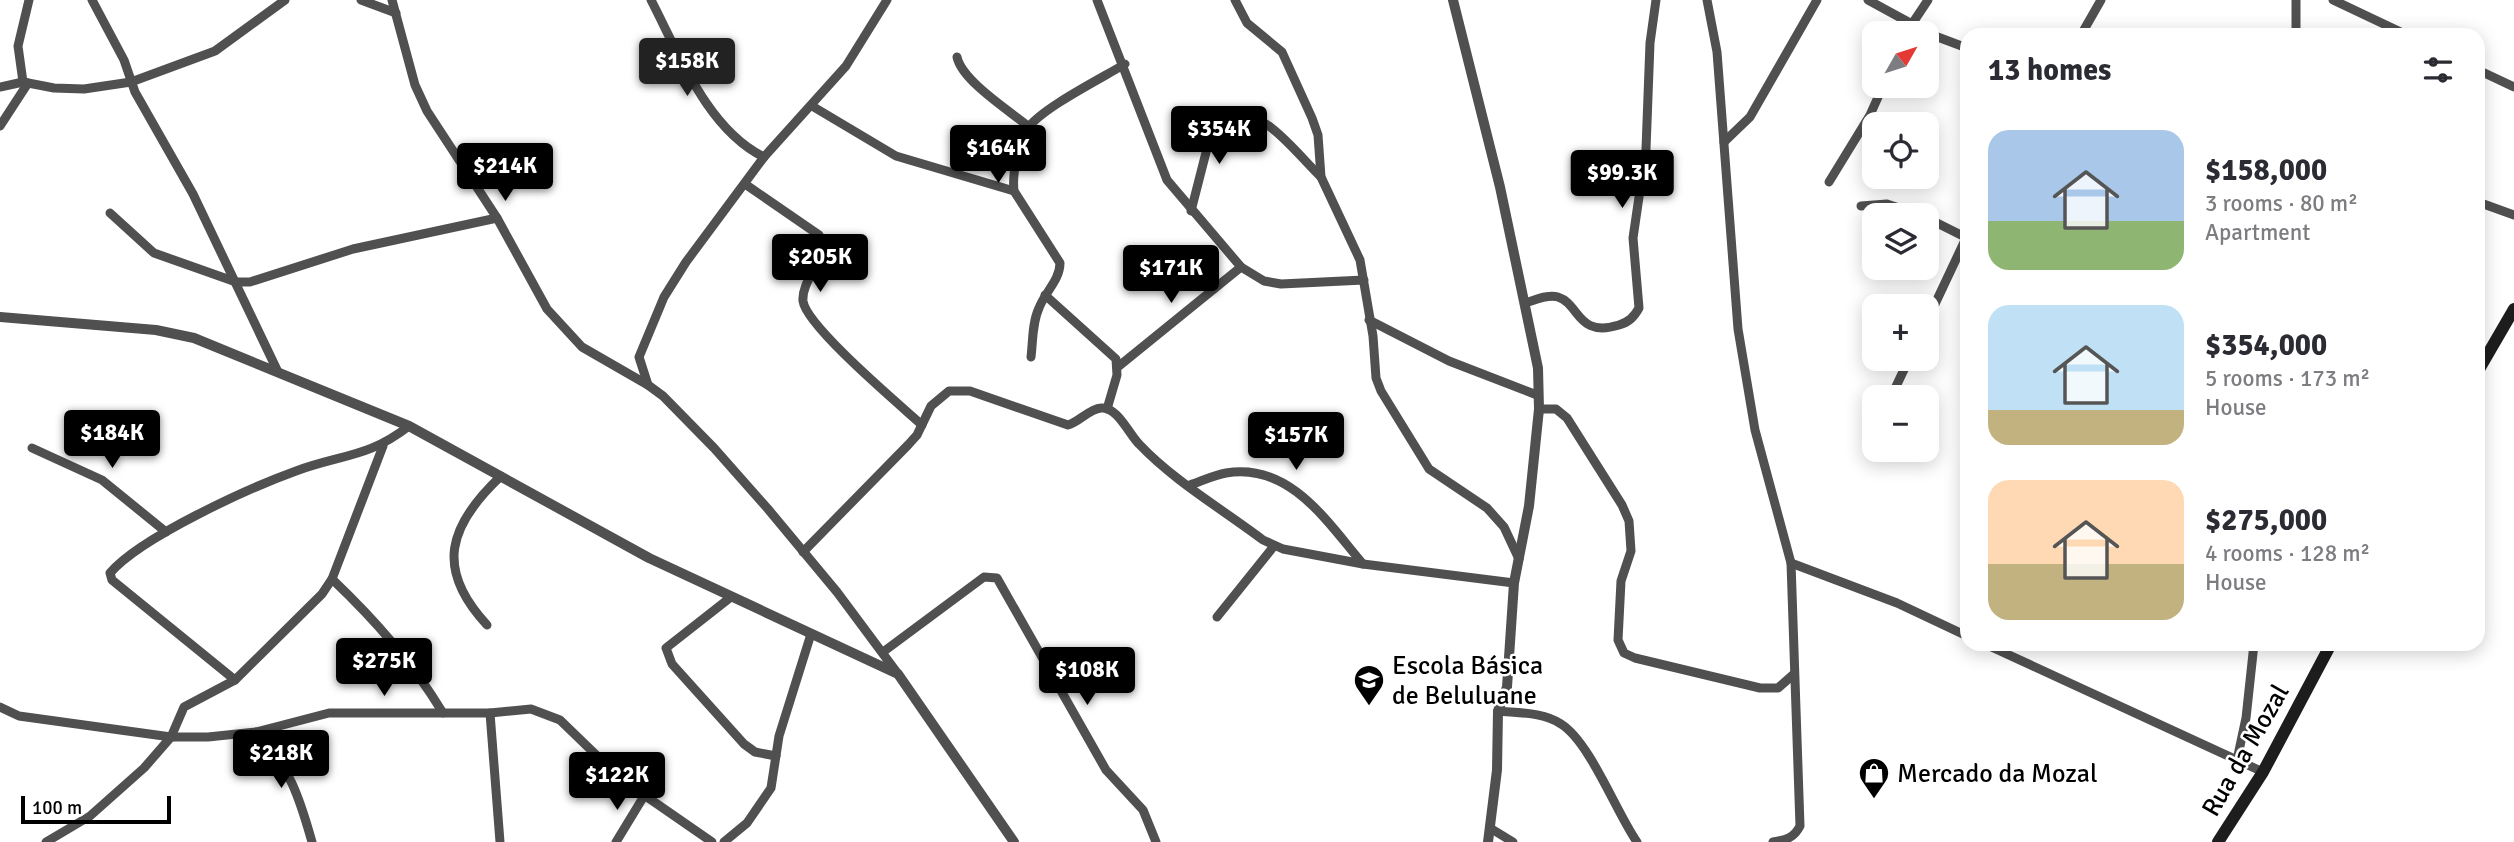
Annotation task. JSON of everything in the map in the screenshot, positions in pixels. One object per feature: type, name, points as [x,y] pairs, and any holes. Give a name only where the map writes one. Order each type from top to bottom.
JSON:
[{"type":"main road","points":[[2485,360],[2514,309]]},
{"type":"main road","name":"Rua da Mozal","points":[[2218,842],[2263,772],[2327,651]]},
{"type":"street","points":[[0,126],[25,83],[18,46],[29,0]]},
{"type":"street","points":[[92,0],[124,60],[131,82],[193,194],[278,372]]},
{"type":"street","points":[[0,87],[25,83],[84,89],[131,82],[215,51],[285,0]]},
{"type":"street","points":[[362,0],[396,13]]},
{"type":"street","points":[[392,0],[415,85],[427,111],[497,218],[518,259],[561,326],[582,347],[648,385],[715,448],[883,652],[1014,842]]},
{"type":"street","points":[[651,0],[713,114],[734,139],[764,157]]},
{"type":"street","points":[[648,385],[639,357],[664,297],[711,227],[764,157],[846,66],[887,0]]},
{"type":"street","points":[[1097,0],[1125,64],[1167,180],[1241,267],[1264,281],[1281,284],[1364,280]]},
{"type":"street","points":[[1235,0],[1247,23],[1282,52],[1318,135],[1321,177]]},
{"type":"street","points":[[1452,0],[1537,359],[1539,409],[1520,562],[1514,583],[1507,687],[1498,711],[1497,770],[1488,842]]},
{"type":"street","points":[[1525,303],[1556,296],[1565,300],[1586,323],[1606,329],[1635,317],[1639,308],[1633,238],[1646,149],[1650,43],[1656,0]]},
{"type":"street","points":[[1707,0],[1717,52],[1738,329],[1755,430],[1791,564],[1800,826],[1796,834],[1773,842]]},
{"type":"street","points":[[1724,142],[1751,117],[1817,0]]},
{"type":"street","points":[[1868,0],[1898,21]]},
{"type":"street","points":[[1915,21],[1928,0]]},
{"type":"street","points":[[2085,28],[2101,0]]},
{"type":"street","points":[[2296,0],[2296,28]]},
{"type":"street","points":[[2333,0],[2392,28]]},
{"type":"street","points":[[1939,38],[1960,45]]},
{"type":"street","points":[[957,57],[958,63],[977,85],[1029,127]]},
{"type":"street","points":[[1031,358],[1036,316],[1045,295],[1060,273],[1060,263],[1014,191],[1013,179],[1029,127],[1041,116],[1125,64]]},
{"type":"street","points":[[2485,73],[2514,87]]},
{"type":"street","points":[[1829,182],[1878,98]]},
{"type":"street","points":[[812,106],[896,156],[1014,191]]},
{"type":"street","points":[[1191,211],[1212,129],[1234,112],[1249,112],[1321,177],[1355,245],[1364,280],[1376,378],[1414,448],[1429,469],[1443,481],[1487,508],[1504,527],[1520,562]]},
{"type":"street","points":[[745,184],[819,235],[822,250],[804,293],[805,307],[836,344],[922,425]]},
{"type":"street","points":[[2485,205],[2514,215]]},
{"type":"street","points":[[110,213],[154,253],[236,282],[250,282],[353,249],[497,218]]},
{"type":"street","points":[[1939,224],[1960,234]]},
{"type":"street","points":[[1939,296],[1960,252]]},
{"type":"street","points":[[1107,409],[1119,366],[1241,267]]},
{"type":"street","points":[[1045,295],[1116,359],[1119,366]]},
{"type":"street","points":[[0,317],[178,333],[278,372],[409,426],[649,558],[898,674]]},
{"type":"street","points":[[1369,320],[1449,361],[1537,395]]},
{"type":"street","points":[[803,552],[908,445],[931,406],[949,391],[970,391],[1068,425],[1079,422],[1092,411],[1107,409],[1115,414],[1149,454],[1275,546],[1363,564],[1514,583]]},
{"type":"street","points":[[1539,409],[1556,409],[1567,418],[1617,495],[1629,522],[1631,551],[1621,581],[1618,640],[1624,653],[1760,688],[1778,688],[1794,674]]},
{"type":"street","points":[[236,680],[111,580],[110,573],[120,562],[166,532],[295,471],[383,446],[409,426]]},
{"type":"street","points":[[46,842],[90,816],[162,751],[172,737],[184,707],[236,680],[296,623],[332,579],[383,446]]},
{"type":"street","points":[[32,448],[102,480],[166,532]]},
{"type":"street","points":[[1191,485],[1226,473],[1249,472],[1289,485],[1312,503],[1363,564]]},
{"type":"street","points":[[487,625],[469,606],[457,585],[452,564],[456,541],[473,506],[501,476]]},
{"type":"street","points":[[1217,617],[1275,546]]},
{"type":"street","points":[[1791,564],[1896,603],[1960,633]]},
{"type":"street","points":[[883,652],[984,577],[997,578],[1106,770],[1143,810],[1156,842]]},
{"type":"street","points":[[332,579],[393,640],[443,713]]},
{"type":"street","points":[[731,597],[666,648],[672,664],[744,744],[755,752],[776,756]]},
{"type":"street","points":[[724,842],[760,806],[771,788],[776,756],[811,634]]},
{"type":"street","points":[[2001,651],[2263,772]]},
{"type":"street","points":[[2237,760],[2246,718],[2253,651]]},
{"type":"street","points":[[0,707],[19,716],[172,737],[256,732],[329,713],[490,713],[531,709],[560,720],[621,779],[712,842]]},
{"type":"street","points":[[1498,711],[1548,718],[1565,727],[1601,774],[1622,819],[1637,842]]},
{"type":"street","points":[[490,713],[500,842]]},
{"type":"street","points":[[256,732],[288,771],[296,786],[312,842]]},
{"type":"street","points":[[616,842],[644,796]]},
{"type":"street","points":[[1490,828],[1513,842]]},
{"type":"place","name":"Escola Básica de Beluluane","points":[[1369,707]]},
{"type":"place","name":"Mercado da Mozal","points":[[1874,800]]}]
